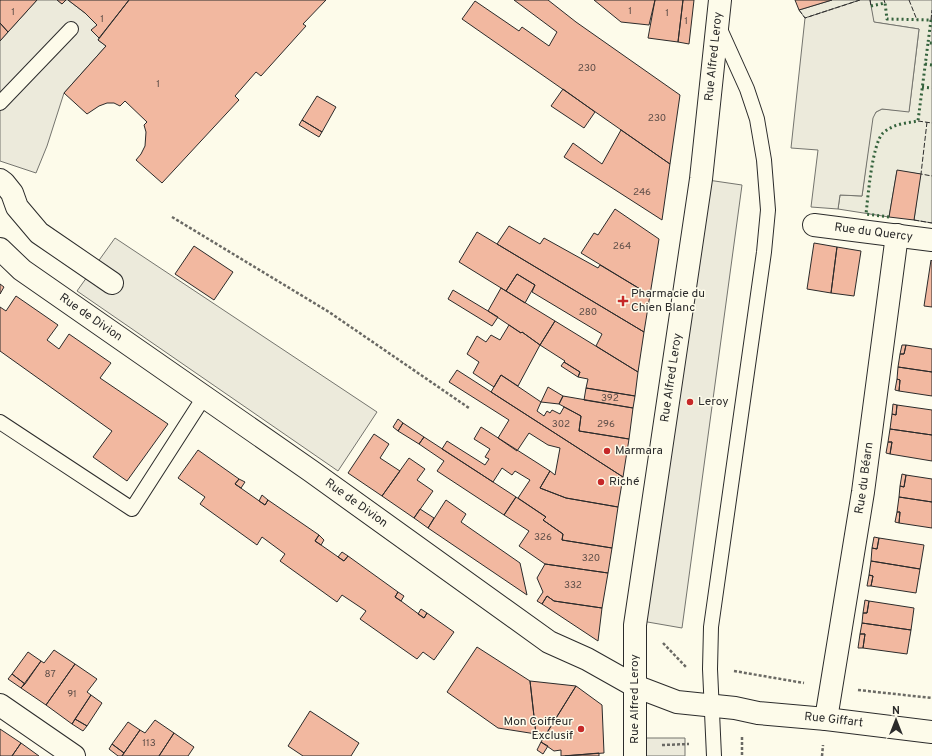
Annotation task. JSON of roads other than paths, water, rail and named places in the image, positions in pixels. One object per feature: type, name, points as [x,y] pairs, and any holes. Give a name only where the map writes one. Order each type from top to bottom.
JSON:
[{"type":"street","name":"Rue Alfred Leroy","points":[[635,751],[635,625],[701,179],[720,0]]},
{"type":"street","points":[[0,180],[12,193],[17,207],[39,233],[112,283]]},
{"type":"street","name":"Rue du Quercy","points":[[814,224],[932,240]]},
{"type":"street","name":"Rue du Béarn","points":[[826,719],[862,492],[897,236]]},
{"type":"street","name":"Rue de Divion","points":[[0,249],[22,270],[311,471],[549,642],[587,659],[635,686],[677,702],[736,708]]},
{"type":"street","points":[[0,705],[74,756]]},
{"type":"street","name":"Rue Giffart","points":[[736,708],[758,713],[826,719],[932,732]]},
{"type":"lane","points":[[713,750],[710,670],[711,627],[764,252],[768,210],[764,160],[757,118],[747,89],[718,25]]},
{"type":"lane","points":[[0,103],[71,29]]},
{"type":"lane","points":[[0,422],[132,509],[204,397]]},
{"type":"place","name":"Pharmacie du Chien Blanc","points":[[623,301]]},
{"type":"place","name":"Leroy","points":[[690,402]]},
{"type":"place","name":"Marmara","points":[[607,451]]},
{"type":"place","name":"Riché","points":[[601,482]]},
{"type":"place","name":"Mon Coiffeur Exclusif","points":[[581,729]]}]
